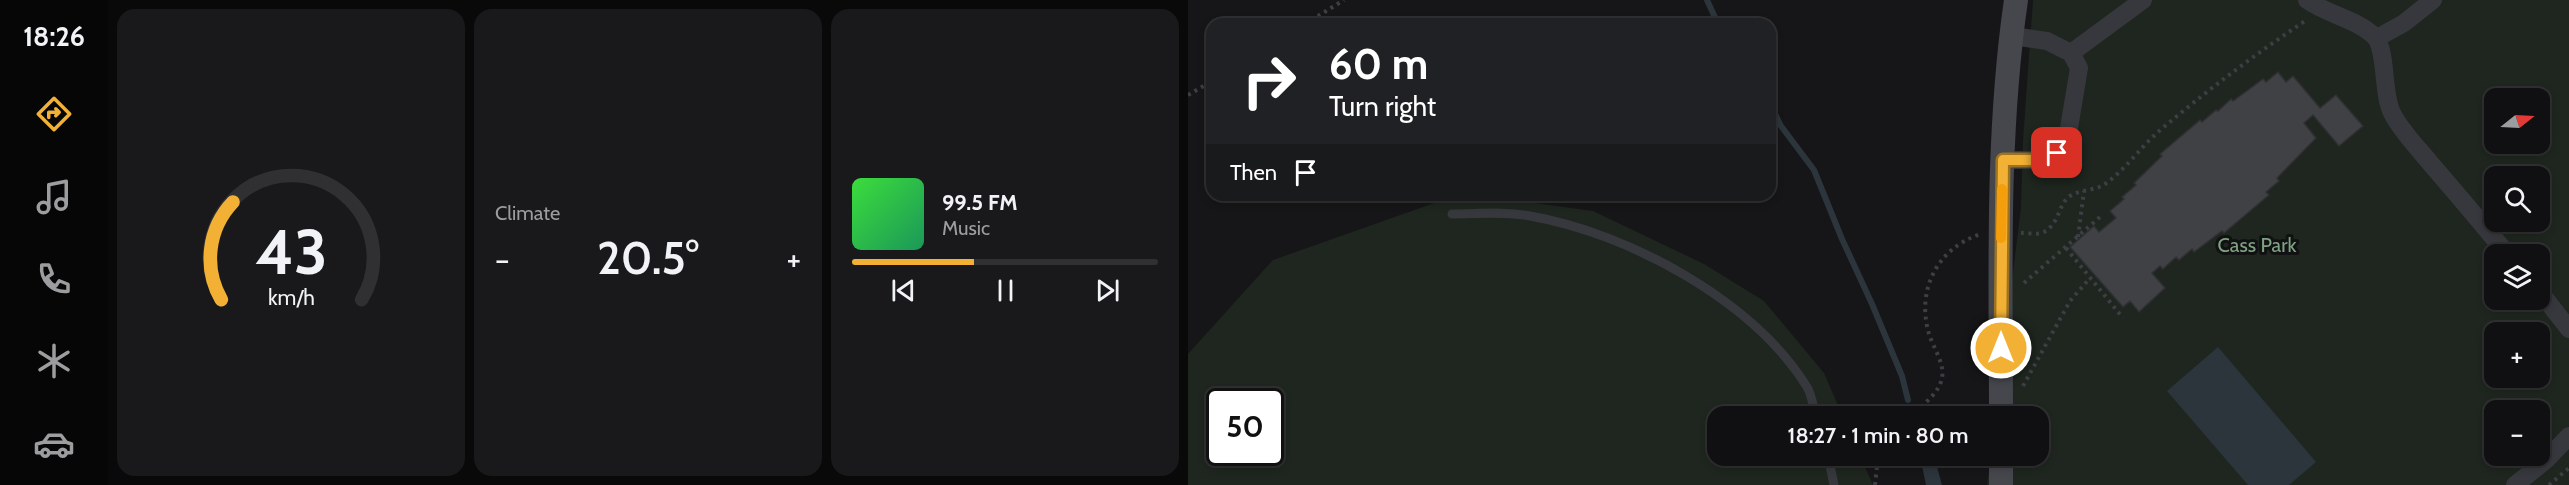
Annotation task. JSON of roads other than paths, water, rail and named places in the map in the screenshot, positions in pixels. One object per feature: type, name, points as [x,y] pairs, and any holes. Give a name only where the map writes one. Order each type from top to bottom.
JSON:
[{"type":"main road","points":[[2001,406],[2003,160],[2016,0]]},
{"type":"main road","points":[[2001,466],[2001,485]]},
{"type":"street","points":[[2377,39],[2404,23],[2433,0]]},
{"type":"street","points":[[2071,53],[2134,3]]},
{"type":"street","points":[[2314,5],[2356,24],[2377,39],[2382,52],[2385,93],[2392,113],[2410,138],[2499,244]]},
{"type":"street","points":[[2003,160],[2034,160],[2057,153],[2068,134],[2079,68],[2071,53],[2047,41],[2012,36]]},
{"type":"street","points":[[2550,305],[2569,329]]},
{"type":"street","points":[[2515,485],[2546,460],[2569,436]]},
{"type":"lane","points":[[1452,214],[1529,215],[1610,237],[1703,284],[1761,329],[1808,388],[1813,406]]},
{"type":"lane","points":[[1830,466],[1834,485]]},
{"type":"waterway","points":[[1707,0],[1715,18]]},
{"type":"waterway","points":[[1776,116],[1814,170],[1902,376],[1908,400]]},
{"type":"park label","name":"Cass Park","points":[[2257,245]]}]
